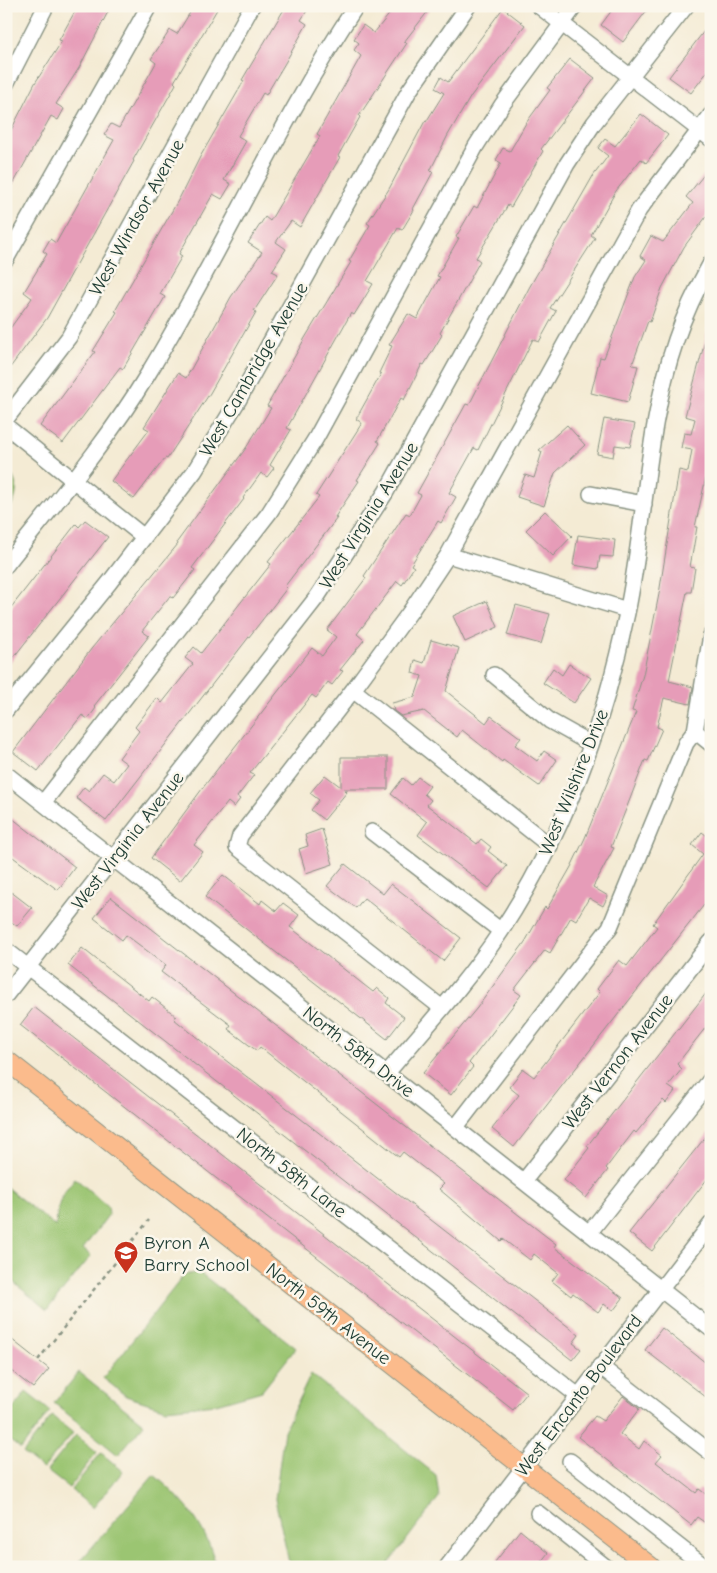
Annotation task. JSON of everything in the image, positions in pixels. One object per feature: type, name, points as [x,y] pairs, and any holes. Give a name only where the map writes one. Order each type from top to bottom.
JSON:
[{"type":"main road","name":"North 59th Avenue","points":[[6,1060],[651,1567]]},
{"type":"street","points":[[8,76],[46,6]]},
{"type":"street","points":[[6,259],[149,6]]},
{"type":"street","name":"West Windsor Avenue","points":[[6,420],[69,337],[252,6]]},
{"type":"street","points":[[6,565],[113,427],[147,376],[322,60],[356,6]]},
{"type":"street","name":"West Cambridge Avenue","points":[[6,710],[56,651],[194,472],[229,415],[409,91],[468,6]]},
{"type":"street","points":[[539,6],[705,134]]},
{"type":"street","points":[[43,803],[269,513],[316,438],[476,146],[502,105],[575,6]]},
{"type":"street","name":"West Virginia Avenue","points":[[6,995],[317,597],[386,492],[539,211],[594,123],[686,6]]},
{"type":"street","points":[[442,1008],[238,847],[240,836],[353,690],[410,612],[448,555],[639,210],[705,134],[711,115]]},
{"type":"street","name":"West Wilshire Drive","points":[[387,1074],[442,1008],[501,931],[550,846],[591,744],[614,672],[627,610],[662,391],[675,341],[691,299],[711,263]]},
{"type":"street","points":[[6,426],[144,537]]},
{"type":"street","points":[[591,494],[644,504]]},
{"type":"street","points":[[448,555],[627,610]]},
{"type":"street","points":[[456,1127],[610,927],[686,743],[695,731],[711,635]]},
{"type":"street","points":[[494,675],[550,721],[591,744]]},
{"type":"street","points":[[353,690],[550,846]]},
{"type":"street","points":[[695,731],[711,744]]},
{"type":"street","name":"North 58th Drive","points":[[6,774],[711,1329]]},
{"type":"street","points":[[372,832],[501,931]]},
{"type":"street","name":"West Vernon Avenue","points":[[524,1181],[711,942]]},
{"type":"street","name":"North 58th Lane","points":[[6,950],[577,1396]]},
{"type":"street","points":[[590,1233],[711,1079]]},
{"type":"street","name":"West Encanto Boulevard","points":[[447,1567],[711,1224]]},
{"type":"street","points":[[600,1366],[711,1453]]},
{"type":"street","points":[[570,1461],[705,1567]]},
{"type":"street","points":[[538,1513],[606,1567]]},
{"type":"path","points":[[38,1360],[149,1220]]},
{"type":"green space","points":[[6,467],[13,478],[16,495],[6,513]]},
{"type":"green space","points":[[75,1178],[108,1207],[109,1214],[83,1249],[91,1256],[47,1310],[6,1276],[6,1187],[56,1227],[60,1201]]},
{"type":"green space","points":[[199,1272],[296,1348],[262,1391],[216,1404],[166,1409],[126,1396],[103,1378],[184,1275]]},
{"type":"green space","points":[[79,1372],[144,1424],[118,1455],[54,1403]]},
{"type":"green space","points":[[311,1374],[436,1475],[439,1497],[386,1567],[290,1567],[275,1499],[284,1431]]},
{"type":"green space","points":[[26,1392],[50,1411],[21,1449],[6,1438],[6,1418]]},
{"type":"green space","points":[[52,1416],[73,1433],[43,1469],[23,1453]]},
{"type":"green space","points":[[76,1435],[97,1452],[69,1488],[47,1471]]},
{"type":"green space","points":[[101,1453],[123,1471],[93,1508],[71,1490]]},
{"type":"green space","points":[[154,1475],[185,1505],[201,1527],[216,1567],[75,1567]]},
{"type":"building","points":[[78,6],[111,6],[79,68],[56,104],[64,109],[58,120],[51,116],[6,197],[6,140],[35,83],[62,41],[59,40]]},
{"type":"building","points":[[194,6],[219,6],[174,82],[176,84],[47,318],[6,373],[6,334],[32,298],[24,292],[47,254],[43,251],[50,239],[56,243],[114,140],[104,135],[111,124],[119,128],[156,63],[151,59],[170,30],[177,34]]},
{"type":"building","points":[[286,6],[310,6],[301,20],[307,24],[266,95],[263,93],[238,136],[246,141],[224,180],[231,184],[222,199],[213,194],[179,254],[182,256],[160,294],[165,297],[123,369],[120,367],[63,443],[40,426],[95,352],[93,351],[117,312],[115,311],[244,81],[242,80]]},
{"type":"building","points":[[396,6],[432,6],[404,42],[407,43],[359,116],[338,156],[340,157],[300,227],[291,221],[276,242],[286,249],[272,271],[278,274],[254,311],[256,312],[210,393],[167,459],[165,458],[134,499],[111,481],[149,430],[144,427],[178,373],[186,378],[231,297],[262,252],[248,243],[265,217],[270,221],[320,136],[317,134],[361,56],[354,50],[359,43],[354,39],[363,25],[374,33]]},
{"type":"building","points":[[615,6],[650,6],[623,42],[601,25]]},
{"type":"building","points":[[503,8],[525,25],[471,96],[448,135],[430,171],[433,172],[414,210],[402,230],[398,228],[367,281],[373,284],[354,315],[351,313],[287,428],[291,430],[270,465],[274,468],[267,477],[261,473],[244,499],[192,568],[195,570],[173,598],[170,596],[142,631],[149,636],[94,706],[96,708],[88,719],[82,715],[38,771],[13,752],[92,648],[178,544],[177,542],[246,448],[271,408],[267,406],[305,338],[351,262],[349,261],[370,225],[367,223],[389,189],[425,121],[444,93],[435,88],[441,77],[448,82]]},
{"type":"building","points":[[711,22],[711,67],[691,93],[669,77]]},
{"type":"building","points":[[570,59],[595,78],[541,149],[543,151],[511,207],[508,205],[476,258],[480,261],[440,333],[442,335],[424,365],[422,364],[404,400],[401,398],[377,441],[380,443],[357,480],[359,481],[335,517],[337,518],[285,586],[287,588],[106,821],[76,798],[84,787],[89,791],[103,773],[114,781],[127,764],[119,758],[139,731],[135,727],[157,698],[162,703],[193,664],[185,658],[194,647],[201,653],[271,564],[268,562],[319,497],[316,495],[362,423],[356,419],[381,374],[379,373],[392,346],[389,345],[408,314],[417,319],[440,277],[437,276],[459,238],[456,237],[474,206],[477,208],[501,163],[496,160],[503,148],[510,151],[526,123],[550,90],[547,88]]},
{"type":"building","points":[[641,114],[668,135],[646,163],[641,159],[616,191],[591,235],[595,238],[550,308],[556,311],[539,342],[533,339],[478,450],[474,448],[449,493],[456,497],[441,523],[438,521],[411,565],[414,567],[402,585],[397,581],[357,634],[364,640],[340,670],[343,671],[332,685],[328,682],[316,698],[312,695],[250,773],[254,775],[237,797],[240,799],[234,807],[228,802],[194,845],[203,852],[180,881],[151,858],[205,785],[312,648],[322,656],[336,637],[327,630],[366,578],[364,576],[406,513],[410,515],[421,495],[417,493],[466,404],[469,405],[529,288],[593,176],[608,156],[598,148],[605,139],[615,146]]},
{"type":"building","points":[[711,166],[711,210],[684,247],[662,288],[632,365],[638,366],[628,402],[591,393],[600,357],[604,358],[635,277],[646,260],[640,256],[651,236],[663,242],[693,203],[686,197]]},
{"type":"building","points":[[708,330],[711,331],[711,454],[695,527],[697,527],[690,567],[695,568],[691,592],[687,592],[669,681],[693,687],[690,704],[664,698],[657,727],[662,729],[648,761],[645,760],[611,847],[614,848],[593,887],[608,896],[603,906],[589,898],[576,920],[571,917],[550,953],[545,950],[514,990],[521,995],[469,1063],[473,1067],[451,1095],[423,1073],[477,1008],[525,942],[545,907],[547,909],[585,838],[636,712],[632,711],[643,675],[659,594],[679,470],[688,472],[692,450],[681,448],[684,433],[691,434],[695,419],[685,416]]},
{"type":"building","points":[[604,419],[635,424],[630,447],[615,445],[613,457],[597,454]]},
{"type":"building","points":[[567,425],[585,445],[555,473],[544,506],[517,497],[525,475],[534,478],[542,452],[539,450]]},
{"type":"building","points":[[545,511],[572,536],[553,556],[526,530]]},
{"type":"building","points":[[85,520],[108,537],[6,667],[6,614],[76,524],[79,527]]},
{"type":"building","points":[[578,535],[615,540],[613,557],[600,556],[598,569],[573,565]]},
{"type":"building","points":[[487,601],[498,627],[465,642],[453,616]]},
{"type":"building","points":[[516,605],[550,614],[541,644],[507,635]]},
{"type":"building","points":[[431,640],[459,648],[446,691],[486,723],[491,716],[521,738],[515,745],[537,761],[544,751],[557,760],[539,786],[503,760],[502,762],[462,730],[457,737],[424,711],[401,716],[394,711],[392,703],[415,697],[422,676],[412,673],[415,660],[424,663]]},
{"type":"building","points":[[569,664],[591,678],[574,703],[543,683],[553,668],[562,675]]},
{"type":"building","points":[[341,757],[388,757],[388,789],[344,789],[347,792],[324,820],[311,810],[319,800],[310,793],[325,775],[341,787]]},
{"type":"building","points":[[418,777],[430,786],[424,794],[431,800],[427,805],[477,844],[481,839],[491,847],[488,851],[507,866],[489,888],[418,835],[427,822],[391,794],[403,778],[411,785]]},
{"type":"building","points":[[12,818],[75,867],[58,890],[6,852],[6,825]]},
{"type":"building","points":[[322,829],[333,864],[306,873],[299,849],[308,846],[305,835]]},
{"type":"building","points":[[702,832],[711,839],[711,896],[514,1147],[492,1129],[519,1095],[509,1087],[523,1069],[534,1077],[600,992],[597,989],[619,960],[627,966],[657,927],[653,924],[703,854],[692,845]]},
{"type":"building","points":[[345,864],[383,894],[391,884],[461,938],[443,961],[364,898],[356,908],[327,886]]},
{"type":"building","points":[[223,875],[260,904],[262,900],[276,911],[283,903],[299,915],[290,927],[373,992],[377,988],[389,998],[386,1003],[404,1017],[387,1039],[205,897]]},
{"type":"building","points":[[6,888],[32,908],[17,926],[6,918]]},
{"type":"building","points":[[111,897],[556,1244],[554,1247],[623,1298],[613,1311],[604,1304],[598,1312],[573,1293],[571,1296],[552,1281],[558,1273],[534,1254],[530,1260],[503,1239],[501,1241],[439,1189],[444,1184],[403,1152],[399,1157],[260,1047],[257,1051],[228,1029],[231,1025],[161,972],[166,965],[126,935],[122,940],[94,918]]},
{"type":"building","points":[[82,948],[149,1001],[152,997],[176,1016],[174,1019],[215,1052],[579,1335],[573,1343],[581,1349],[572,1360],[68,965]]},
{"type":"building","points":[[711,987],[711,1031],[706,1027],[677,1064],[682,1069],[668,1086],[675,1091],[666,1103],[663,1100],[636,1133],[634,1131],[606,1168],[608,1170],[586,1198],[564,1180],[589,1148],[587,1146]]},
{"type":"building","points":[[34,1007],[527,1393],[513,1410],[20,1025]]},
{"type":"building","points":[[711,1130],[711,1174],[652,1251],[629,1233]]},
{"type":"building","points":[[662,1328],[711,1367],[711,1401],[645,1350]]},
{"type":"building","points":[[6,1335],[49,1369],[33,1388],[6,1367]]},
{"type":"building","points":[[623,1396],[639,1409],[620,1434],[639,1449],[644,1441],[662,1455],[656,1462],[696,1493],[699,1489],[711,1498],[711,1527],[697,1517],[691,1525],[578,1437],[595,1416],[603,1421]]},
{"type":"building","points":[[520,1530],[548,1553],[537,1567],[502,1567],[495,1562]]},
{"type":"place","name":"Byron A Barry School","points":[[126,1274]]}]
